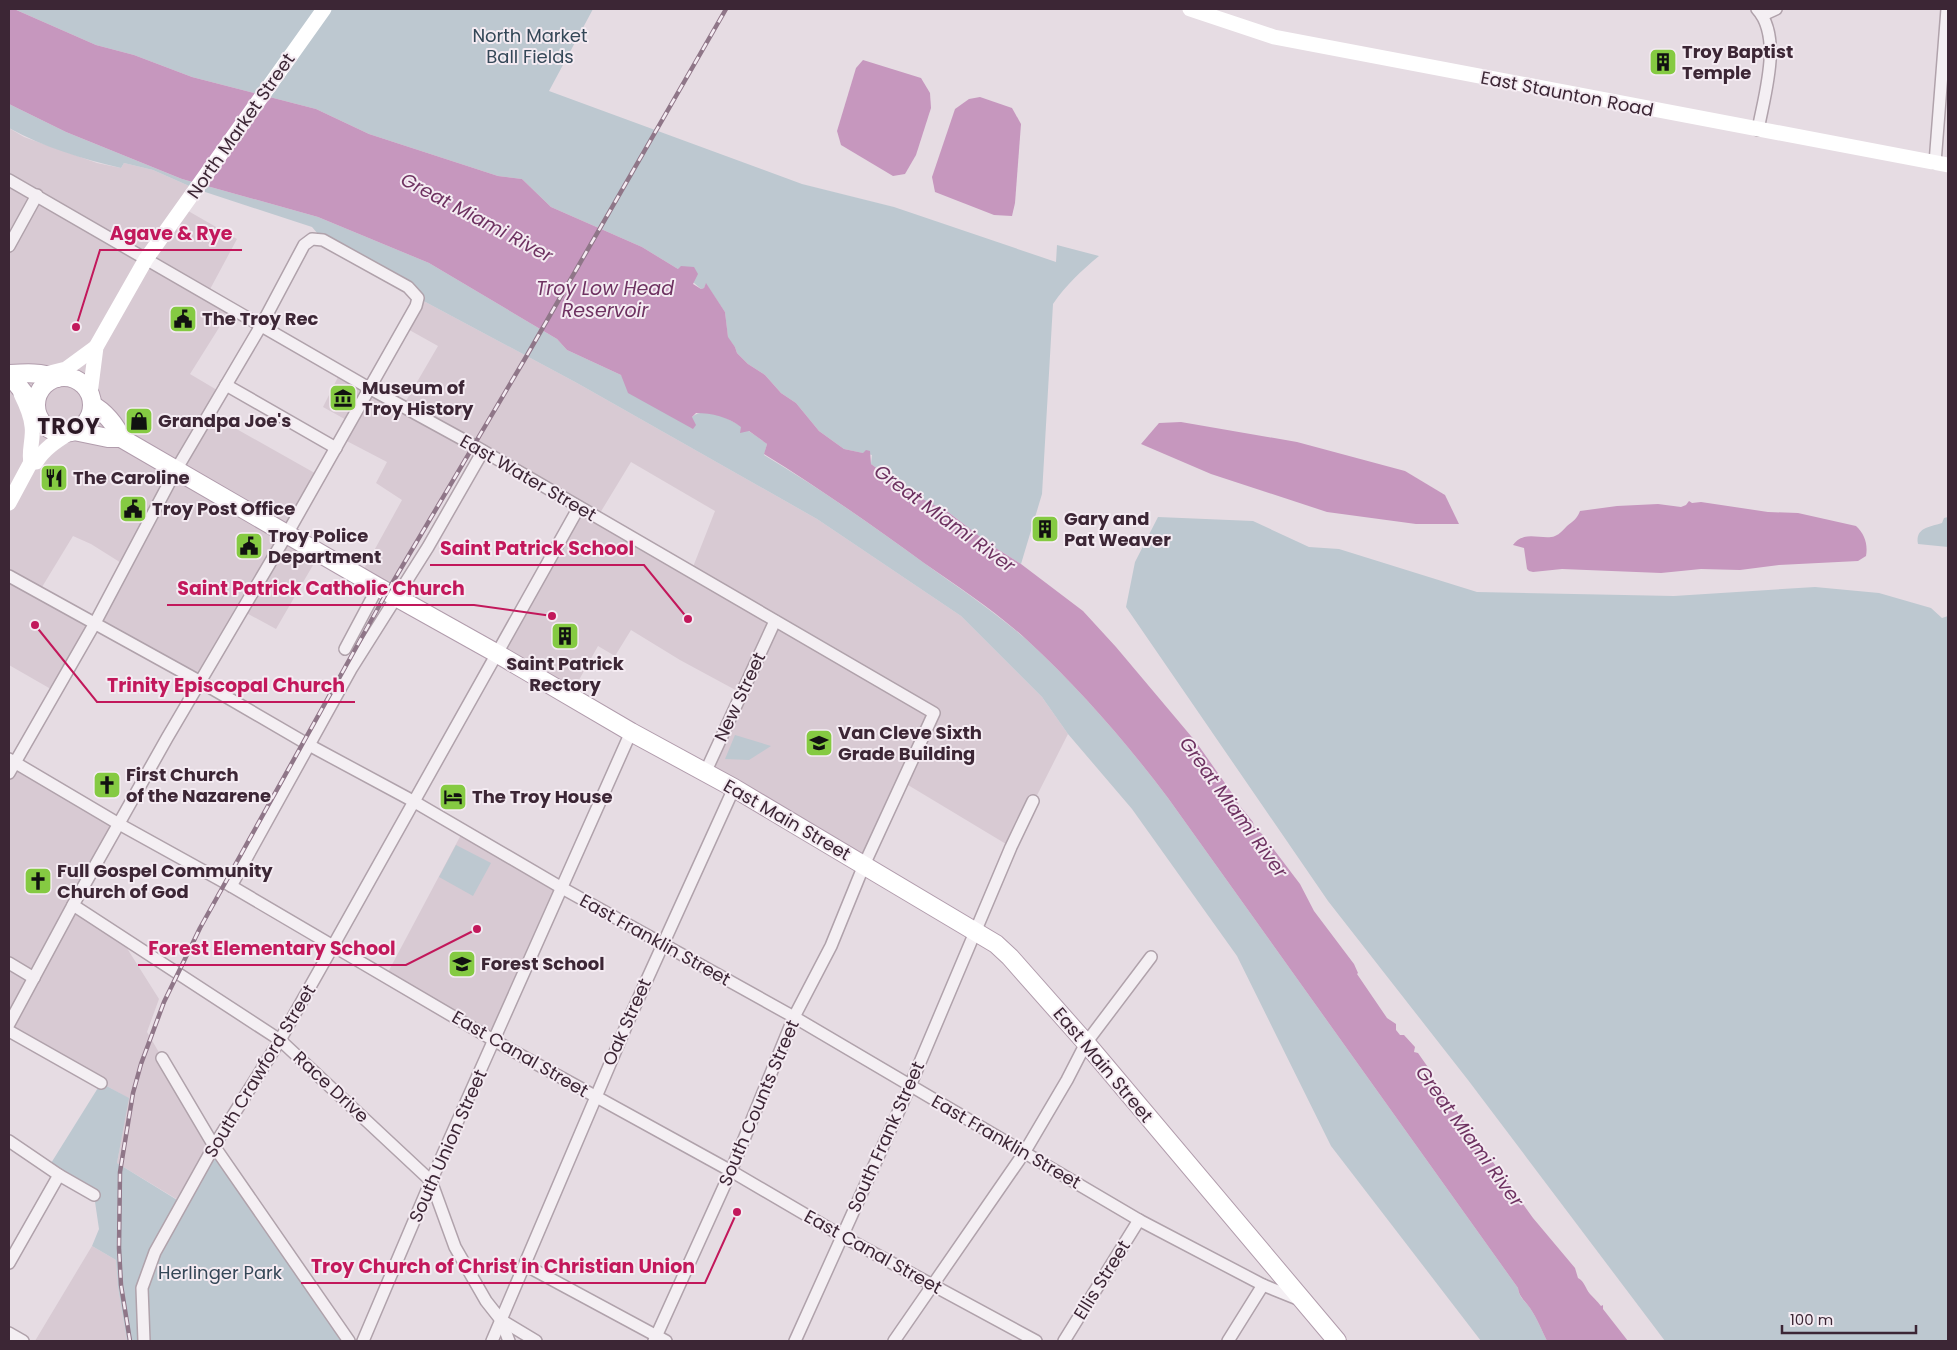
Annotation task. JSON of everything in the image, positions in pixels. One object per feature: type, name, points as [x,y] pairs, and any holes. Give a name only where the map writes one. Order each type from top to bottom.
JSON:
[{"type":"main road","name":"North Market Street","points":[[96,347],[146,259],[324,9]]},
{"type":"main road","name":"East Staunton Road","points":[[1198,10],[1274,37],[1942,164]]},
{"type":"main road","points":[[32,433],[36,423],[38,392],[57,375],[96,347]]},
{"type":"main road","points":[[31,462],[36,462],[42,453],[83,426],[88,420],[94,397],[96,347]]},
{"type":"main road","points":[[57,375],[77,380],[94,397],[118,430],[121,438],[108,438],[72,432],[59,433],[50,430],[42,424],[36,409],[12,378],[57,375]]},
{"type":"main road","points":[[9,503],[31,462],[29,458],[32,433],[30,418],[12,378]]},
{"type":"main road","name":"East Main Street","points":[[121,438],[631,732],[734,788],[996,944],[1010,957],[1086,1043],[1337,1341]]},
{"type":"street","points":[[1758,130],[1770,64],[1769,36],[1760,12],[1776,9]]},
{"type":"street","points":[[1942,164],[1947,9]]},
{"type":"street","name":"East Water Street","points":[[9,180],[262,324],[369,388],[483,451],[934,713]]},
{"type":"street","points":[[9,246],[37,196]]},
{"type":"street","points":[[9,773],[12,760],[95,623],[176,470],[262,324],[304,245],[312,239],[323,240],[408,287],[418,298],[416,306],[287,534],[199,681],[73,905],[9,1024]]},
{"type":"street","points":[[226,385],[336,448]]},
{"type":"street","points":[[231,886],[351,670],[428,548],[483,451]]},
{"type":"street","name":"South Crawford Street","points":[[144,1341],[142,1288],[155,1252],[214,1146],[280,1040],[579,507]]},
{"type":"street","name":"East Franklin Street","points":[[9,576],[199,681],[309,745],[413,801],[562,888],[794,1018],[1139,1220],[1263,1285],[1302,1300]]},
{"type":"street","points":[[345,649],[378,587]]},
{"type":"street","name":"New Street","points":[[705,773],[775,621]]},
{"type":"street","name":"South Counts Street","points":[[659,1340],[794,1018],[831,946],[864,865],[934,713]]},
{"type":"street","name":"South Union Street","points":[[363,1341],[431,1181],[631,732]]},
{"type":"street","name":"East Canal Street","points":[[12,760],[119,824],[231,886],[495,1041],[731,1170],[842,1236],[1036,1341]]},
{"type":"street","name":"Oak Street","points":[[492,1341],[595,1097],[662,944],[734,788]]},
{"type":"street","name":"South Frank Street","points":[[795,1341],[910,1086],[1011,847],[1034,801]]},
{"type":"street","name":"Race Drive","points":[[73,905],[280,1040],[431,1181],[460,1257],[486,1300],[501,1320],[509,1341]]},
{"type":"street","points":[[894,1341],[1024,1153],[1067,1080],[1086,1043],[1151,956]]},
{"type":"street","points":[[9,963],[34,978]]},
{"type":"street","points":[[9,1031],[101,1083]]},
{"type":"street","points":[[162,1058],[214,1146],[349,1341]]},
{"type":"street","points":[[9,1141],[59,1175],[94,1195]]},
{"type":"street","points":[[9,1263],[59,1175]]},
{"type":"street","name":"Ellis Street","points":[[1064,1341],[1139,1220]]},
{"type":"street","points":[[525,1265],[659,1340]]},
{"type":"street","points":[[1228,1341],[1263,1285]]},
{"type":"street","points":[[501,1320],[536,1341]]},
{"type":"street","points":[[9,1333],[23,1341]]},
{"type":"shaded area","points":[[9,128],[24,137],[97,163],[121,168],[124,163],[153,170],[196,189],[183,208],[237,239],[208,293],[232,307],[190,374],[222,393],[210,414],[320,476],[287,533],[320,553],[276,629],[241,610],[199,681],[96,624],[56,692],[9,665]],"holes":[[[73,536],[91,544],[126,566],[95,623],[39,592]]]},
{"type":"shaded area","points":[[418,298],[577,383],[817,519],[961,616],[1042,697],[1068,734],[1011,847],[903,782],[864,865],[705,773],[741,693],[680,660],[631,630],[615,656],[598,646],[570,696],[496,653],[579,507],[473,446],[387,592],[360,576],[402,500],[376,483],[387,462],[341,438],[350,422],[323,407],[341,371],[403,406],[438,346],[404,327]],"holes":[[[631,462],[715,511],[691,572],[597,518]]]},
{"type":"shaded area","points":[[9,759],[119,824],[73,905],[118,934],[159,999],[147,1032],[214,1146],[183,1203],[117,1163],[128,1098],[9,1031],[14,1013],[9,1010]]},
{"type":"shaded area","points":[[463,831],[562,888],[495,1041],[386,976]]},
{"type":"shaded area","points":[[92,1246],[116,1260],[118,1287],[127,1341],[35,1341]]},
{"type":"green space","name":"North Market Ball Fields","points":[[14,9],[593,9],[549,91],[802,184],[894,207],[1056,262],[1057,245],[1099,256],[1074,278],[1053,304],[1042,494],[1021,564],[991,545],[948,512],[911,493],[871,464],[872,455],[844,449],[819,431],[796,403],[781,393],[765,375],[748,364],[737,353],[728,338],[725,312],[706,284],[701,289],[678,269],[642,247],[551,207],[522,179],[498,176],[369,134],[316,109],[192,77],[134,55],[96,45]]},
{"type":"green space","points":[[9,104],[66,132],[182,179],[318,217],[429,263],[557,339],[567,350],[621,375],[692,417],[700,413],[709,413],[731,420],[767,444],[764,455],[805,480],[865,521],[977,600],[1015,630],[1083,696],[1135,756],[1168,798],[1518,1288],[1523,1300],[1533,1312],[1547,1341],[1481,1341],[1331,1146],[1237,956],[1132,809],[1068,734],[1042,697],[961,616],[817,519],[577,383],[418,298],[323,240],[312,227],[196,189],[153,170],[124,163],[121,168],[49,147],[9,128]]},
{"type":"green space","points":[[1158,517],[1253,521],[1309,547],[1339,549],[1477,592],[1674,596],[1815,587],[1879,593],[1931,608],[1942,618],[1948,616],[1948,1341],[1665,1341],[1468,1080],[1328,901],[1126,607],[1135,562]]},
{"type":"green space","points":[[1948,517],[1948,547],[1918,544],[1921,531],[1942,523],[1944,518]]},
{"type":"green space","points":[[735,735],[771,746],[749,760],[725,759]]},
{"type":"green space","points":[[456,845],[491,863],[473,896],[439,877]]},
{"type":"green space","name":"Herlinger Park","points":[[101,1083],[129,1098],[117,1163],[182,1203],[214,1146],[349,1341],[127,1341],[118,1287],[116,1260],[92,1246],[99,1229],[94,1195],[48,1168]]},
{"type":"water","points":[[9,9],[14,9],[96,45],[134,55],[192,77],[316,109],[369,134],[498,176],[522,179],[551,207],[642,247],[678,269],[681,266],[694,267],[698,274],[693,284],[701,289],[704,288],[706,283],[725,312],[728,337],[737,353],[748,364],[765,375],[781,393],[796,403],[819,431],[844,449],[863,453],[866,450],[870,451],[871,464],[911,493],[948,512],[991,545],[1021,564],[1083,611],[1116,647],[1196,742],[1239,805],[1253,822],[1254,827],[1262,834],[1300,884],[1314,911],[1354,964],[1357,974],[1387,1018],[1396,1024],[1396,1030],[1400,1035],[1404,1035],[1415,1047],[1414,1052],[1418,1053],[1432,1073],[1430,1075],[1433,1084],[1435,1085],[1436,1082],[1533,1218],[1575,1268],[1578,1278],[1601,1306],[1603,1305],[1603,1309],[1628,1341],[1547,1341],[1535,1316],[1521,1297],[1518,1288],[1168,798],[1135,756],[1083,696],[1015,629],[865,521],[764,454],[767,444],[749,431],[740,433],[741,427],[725,418],[696,413],[692,417],[696,425],[693,429],[628,393],[621,375],[567,350],[557,339],[429,263],[318,217],[182,179],[66,132],[9,104]]},
{"type":"water","points":[[863,60],[921,78],[930,93],[931,108],[916,155],[905,174],[893,176],[841,145],[837,131],[856,68]]},
{"type":"water","points":[[980,97],[1012,108],[1021,124],[1015,203],[1012,216],[994,215],[935,192],[932,177],[955,109],[969,99]]},
{"type":"water","points":[[1181,422],[1297,442],[1405,471],[1445,495],[1459,524],[1416,524],[1327,512],[1211,474],[1141,444],[1159,423]]},
{"type":"water","points":[[1689,501],[1692,503],[1701,502],[1768,512],[1798,513],[1856,526],[1865,540],[1866,556],[1858,561],[1779,565],[1740,570],[1701,569],[1661,573],[1562,569],[1533,572],[1527,569],[1524,548],[1513,545],[1517,540],[1528,536],[1550,537],[1557,535],[1575,520],[1580,511],[1617,506],[1658,504],[1681,507]]},
{"type":"railway","points":[[130,1341],[121,1285],[119,1248],[120,1172],[133,1093],[141,1064],[164,1002],[200,928],[387,592],[526,357],[726,9]]},
{"type":"place","name":"Troy Baptist Temple","points":[[1663,62]]},
{"type":"place","name":"The Troy Rec","points":[[183,319]]},
{"type":"place","name":"Agave & Rye","points":[[76,327]]},
{"type":"place","name":"Museum of Troy History","points":[[343,398]]},
{"type":"place","name":"Grandpa Joe's","points":[[139,421]]},
{"type":"place","name":"The Caroline","points":[[54,478]]},
{"type":"place","name":"Troy Post Office","points":[[133,509]]},
{"type":"place","name":"Gary and Pat Weaver","points":[[1045,529]]},
{"type":"place","name":"Troy Police Department","points":[[249,546]]},
{"type":"place","name":"Saint Patrick Catholic Church","points":[[552,616]]},
{"type":"place","name":"Saint Patrick School","points":[[688,619]]},
{"type":"place","name":"Trinity Episcopal Church","points":[[35,625]]},
{"type":"place","name":"Saint Patrick Rectory","points":[[565,636]]},
{"type":"place","name":"Van Cleve Sixth Grade Building","points":[[819,743]]},
{"type":"place","name":"First Church of the Nazarene","points":[[107,785]]},
{"type":"place","name":"The Troy House","points":[[453,797]]},
{"type":"place","name":"Full Gospel Community Church of God","points":[[38,881]]},
{"type":"place","name":"Forest Elementary School","points":[[477,929]]},
{"type":"place","name":"Forest School","points":[[462,964]]},
{"type":"place","name":"Troy Church of Christ in Christian Union","points":[[737,1212]]},
{"type":"district","name":"TROY","points":[[69,426]]},
{"type":"water label","name":"Great Miami River","points":[[477,217]]},
{"type":"water label","name":"Troy Low Head Reservoir","points":[[605,299]]},
{"type":"water label","name":"Great Miami River","points":[[945,518]]},
{"type":"water label","name":"Great Miami River","points":[[1234,807]]},
{"type":"water label","name":"Great Miami River","points":[[1470,1136]]}]
